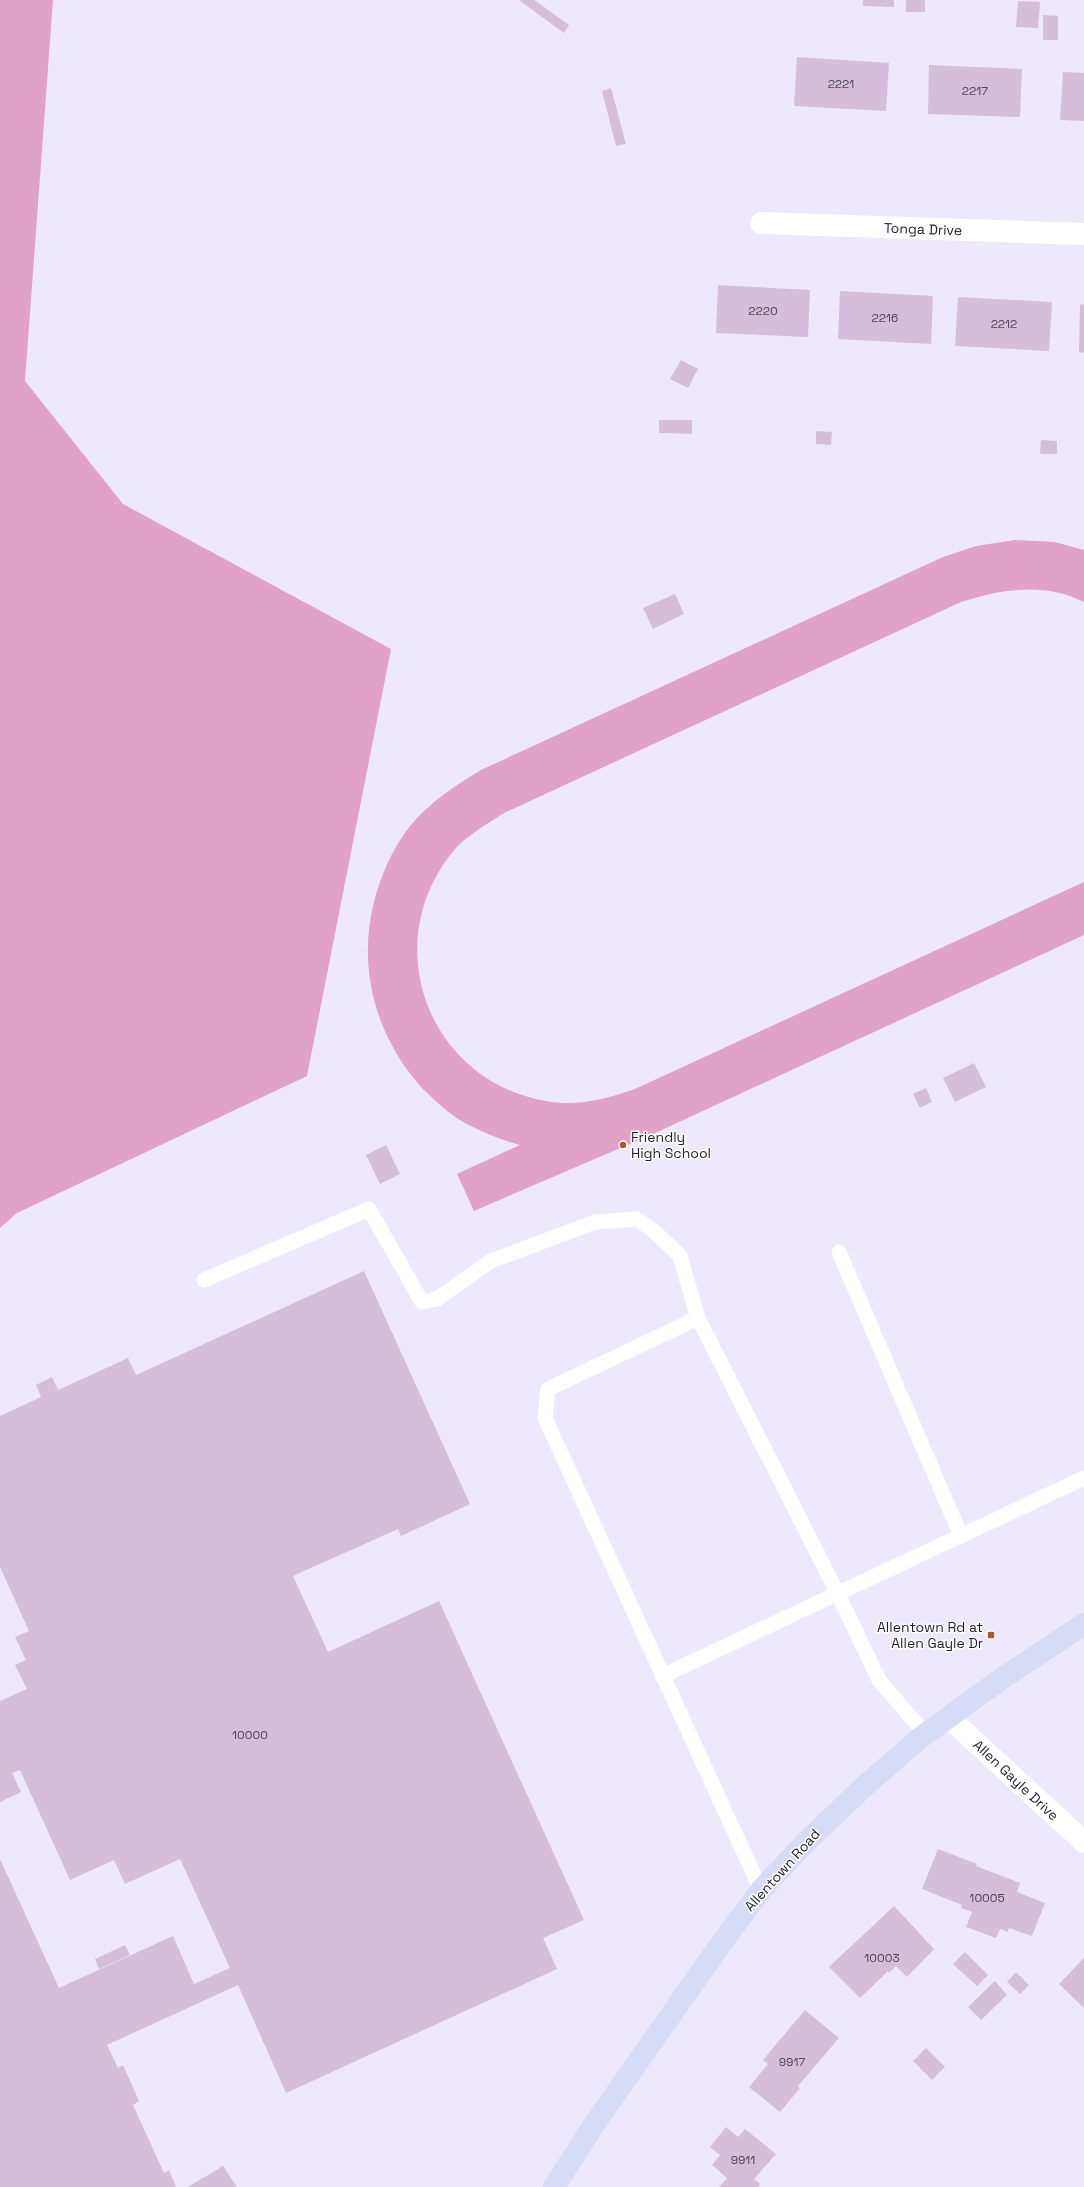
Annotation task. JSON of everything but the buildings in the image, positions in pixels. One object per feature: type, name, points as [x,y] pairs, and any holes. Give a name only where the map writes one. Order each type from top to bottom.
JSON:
[{"type":"main road","name":"Allentown Road","points":[[554,2187],[595,2123],[724,1938],[761,1890],[818,1830],[867,1784],[925,1734],[1004,1677],[1084,1624]]},
{"type":"street","name":"Tonga Drive","points":[[761,223],[1084,234]]},
{"type":"street","name":"Allen Gayle Drive","points":[[948,1717],[1084,1842]]},
{"type":"lane","points":[[204,1280],[369,1210],[422,1302],[437,1299],[490,1260],[595,1222],[637,1219],[655,1232],[680,1256],[698,1318],[838,1594],[879,1680],[925,1734]]},
{"type":"lane","points":[[839,1252],[961,1536]]},
{"type":"lane","points":[[698,1318],[548,1389],[545,1418],[761,1890]]},
{"type":"lane","points":[[662,1676],[1084,1478]]},
{"type":"shaded area","points":[[0,0],[53,0],[25,381],[123,504],[391,649],[307,1076],[17,1213],[0,1228]]},
{"type":"shaded area","points":[[1015,540],[1055,542],[1084,550],[1084,602],[1054,592],[1022,590],[991,594],[961,602],[504,813],[472,834],[455,849],[432,885],[419,924],[418,964],[426,1002],[444,1036],[470,1066],[504,1088],[546,1101],[568,1103],[602,1099],[635,1089],[1084,882],[1084,935],[653,1134],[474,1211],[457,1174],[520,1145],[506,1141],[473,1127],[443,1108],[422,1088],[406,1068],[393,1047],[382,1024],[374,1001],[370,977],[368,952],[369,927],[377,890],[397,844],[412,824],[441,796],[481,770],[943,557],[976,546]]},
{"type":"place","name":"Friendly High School","points":[[623,1145]]},
{"type":"place","name":"Allentown Rd at Allen Gayle Dr","points":[[991,1635]]}]
